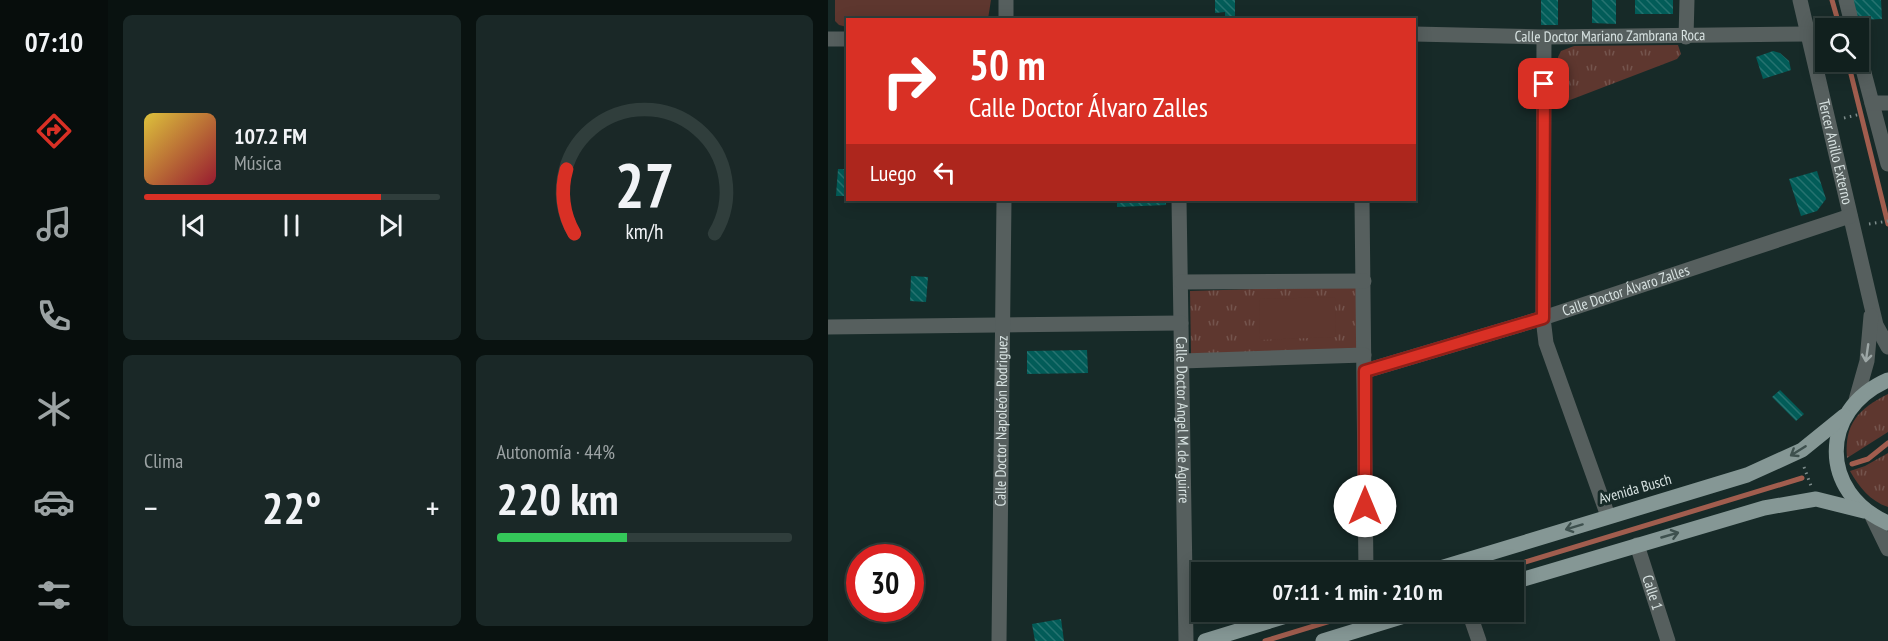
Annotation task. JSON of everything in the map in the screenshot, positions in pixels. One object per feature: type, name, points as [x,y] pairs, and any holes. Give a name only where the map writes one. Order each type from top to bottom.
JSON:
[{"type":"main road","points":[[1868,514],[1847,491],[1837,467],[1836,441],[1844,416],[1856,400],[1871,387],[1888,380]]},
{"type":"main road","name":"Avenida Busch","points":[[1460,562],[1746,475],[1802,450],[1844,416]]},
{"type":"main road","points":[[1524,579],[1764,508],[1816,499],[1868,514],[1888,523]]},
{"type":"main road","points":[[1205,641],[1267,622]]},
{"type":"main road","points":[[1323,641],[1385,622]]},
{"type":"street","points":[[1006,0],[1006,18]]},
{"type":"street","points":[[1686,37],[1687,0]]},
{"type":"street","name":"Tercer Anillo Externo","points":[[1800,0],[1876,325],[1888,347]]},
{"type":"street","points":[[1846,0],[1850,18]]},
{"type":"street","name":"Calle Doctor Mariano Zambrana Roca","points":[[1416,34],[1686,37],[1808,34]]},
{"type":"street","points":[[1544,37],[1543,318],[1546,344],[1608,516]]},
{"type":"street","points":[[828,39],[846,39]]},
{"type":"street","points":[[1864,72],[1888,164]]},
{"type":"street","points":[[1872,104],[1888,103]]},
{"type":"street","name":"Calle Doctor Napoleón Rodriguez","points":[[999,641],[1004,201]]},
{"type":"street","name":"Calle Doctor Angel M. de Aguirre","points":[[1179,201],[1186,641]]},
{"type":"street","points":[[1362,201],[1366,562]]},
{"type":"street","name":"Calle Doctor Álvaro Zalles","points":[[1365,371],[1543,318],[1850,216]]},
{"type":"street","points":[[1181,282],[1364,281]]},
{"type":"street","name":"Tercer Anillo Externo","points":[[1856,400],[1867,361],[1871,304]]},
{"type":"street","points":[[828,327],[1181,323]]},
{"type":"street","points":[[1182,361],[1364,355]]},
{"type":"street","points":[[1868,514],[1888,549]]},
{"type":"street","name":"Calle 1","points":[[1636,545],[1668,641]]},
{"type":"street","points":[[1472,622],[1479,641]]},
{"type":"path","points":[[1873,225],[1888,221]]},
{"type":"path","points":[[1802,450],[1804,465],[1816,499]]},
{"type":"green space","points":[[835,0],[991,0],[988,18],[846,18],[846,27],[835,21]]},
{"type":"green space","points":[[1678,45],[1681,54],[1677,59],[1557,105],[1558,57],[1561,51],[1574,46]]},
{"type":"green space","points":[[1357,286],[1358,350],[1191,355],[1190,291]]},
{"type":"green space","points":[[1335,297],[1336,337],[1260,340],[1259,299]]},
{"type":"green space","points":[[1888,394],[1888,432],[1847,458],[1848,436],[1855,419],[1861,412]]},
{"type":"green space","points":[[1888,453],[1888,507],[1866,493],[1850,471],[1865,466]]},
{"type":"building","points":[[1215,0],[1235,0],[1235,18],[1225,18],[1225,12],[1215,13]]},
{"type":"building","points":[[1541,0],[1558,0],[1558,25],[1541,25]]},
{"type":"building","points":[[1592,0],[1616,0],[1616,24],[1592,23]]},
{"type":"building","points":[[1635,0],[1673,0],[1673,14],[1635,14]]},
{"type":"building","points":[[1853,0],[1881,0],[1882,19],[1858,18]]},
{"type":"building","points":[[1773,51],[1780,53],[1789,61],[1791,70],[1763,79],[1756,57]]},
{"type":"building","points":[[838,169],[846,169],[846,196],[836,196]]},
{"type":"building","points":[[1817,171],[1826,199],[1817,211],[1801,216],[1789,179]]},
{"type":"building","points":[[1117,201],[1166,201],[1166,205],[1117,207]]},
{"type":"building","points":[[911,276],[928,277],[926,302],[910,301]]},
{"type":"building","points":[[1087,350],[1088,373],[1027,374],[1027,351]]},
{"type":"building","points":[[1780,390],[1804,414],[1796,421],[1772,397]]},
{"type":"building","points":[[1061,619],[1064,641],[1035,641],[1032,624]]},
{"type":"waterway","points":[[1832,0],[1837,18]]},
{"type":"waterway","points":[[1850,72],[1888,224]]},
{"type":"waterway","points":[[1852,464],[1868,459],[1888,443]]},
{"type":"waterway","points":[[1524,562],[1802,478]]},
{"type":"waterway","points":[[1265,641],[1327,622]]},
{"type":"route","points":[[1365,506],[1365,371],[1543,318],[1544,84]]}]
